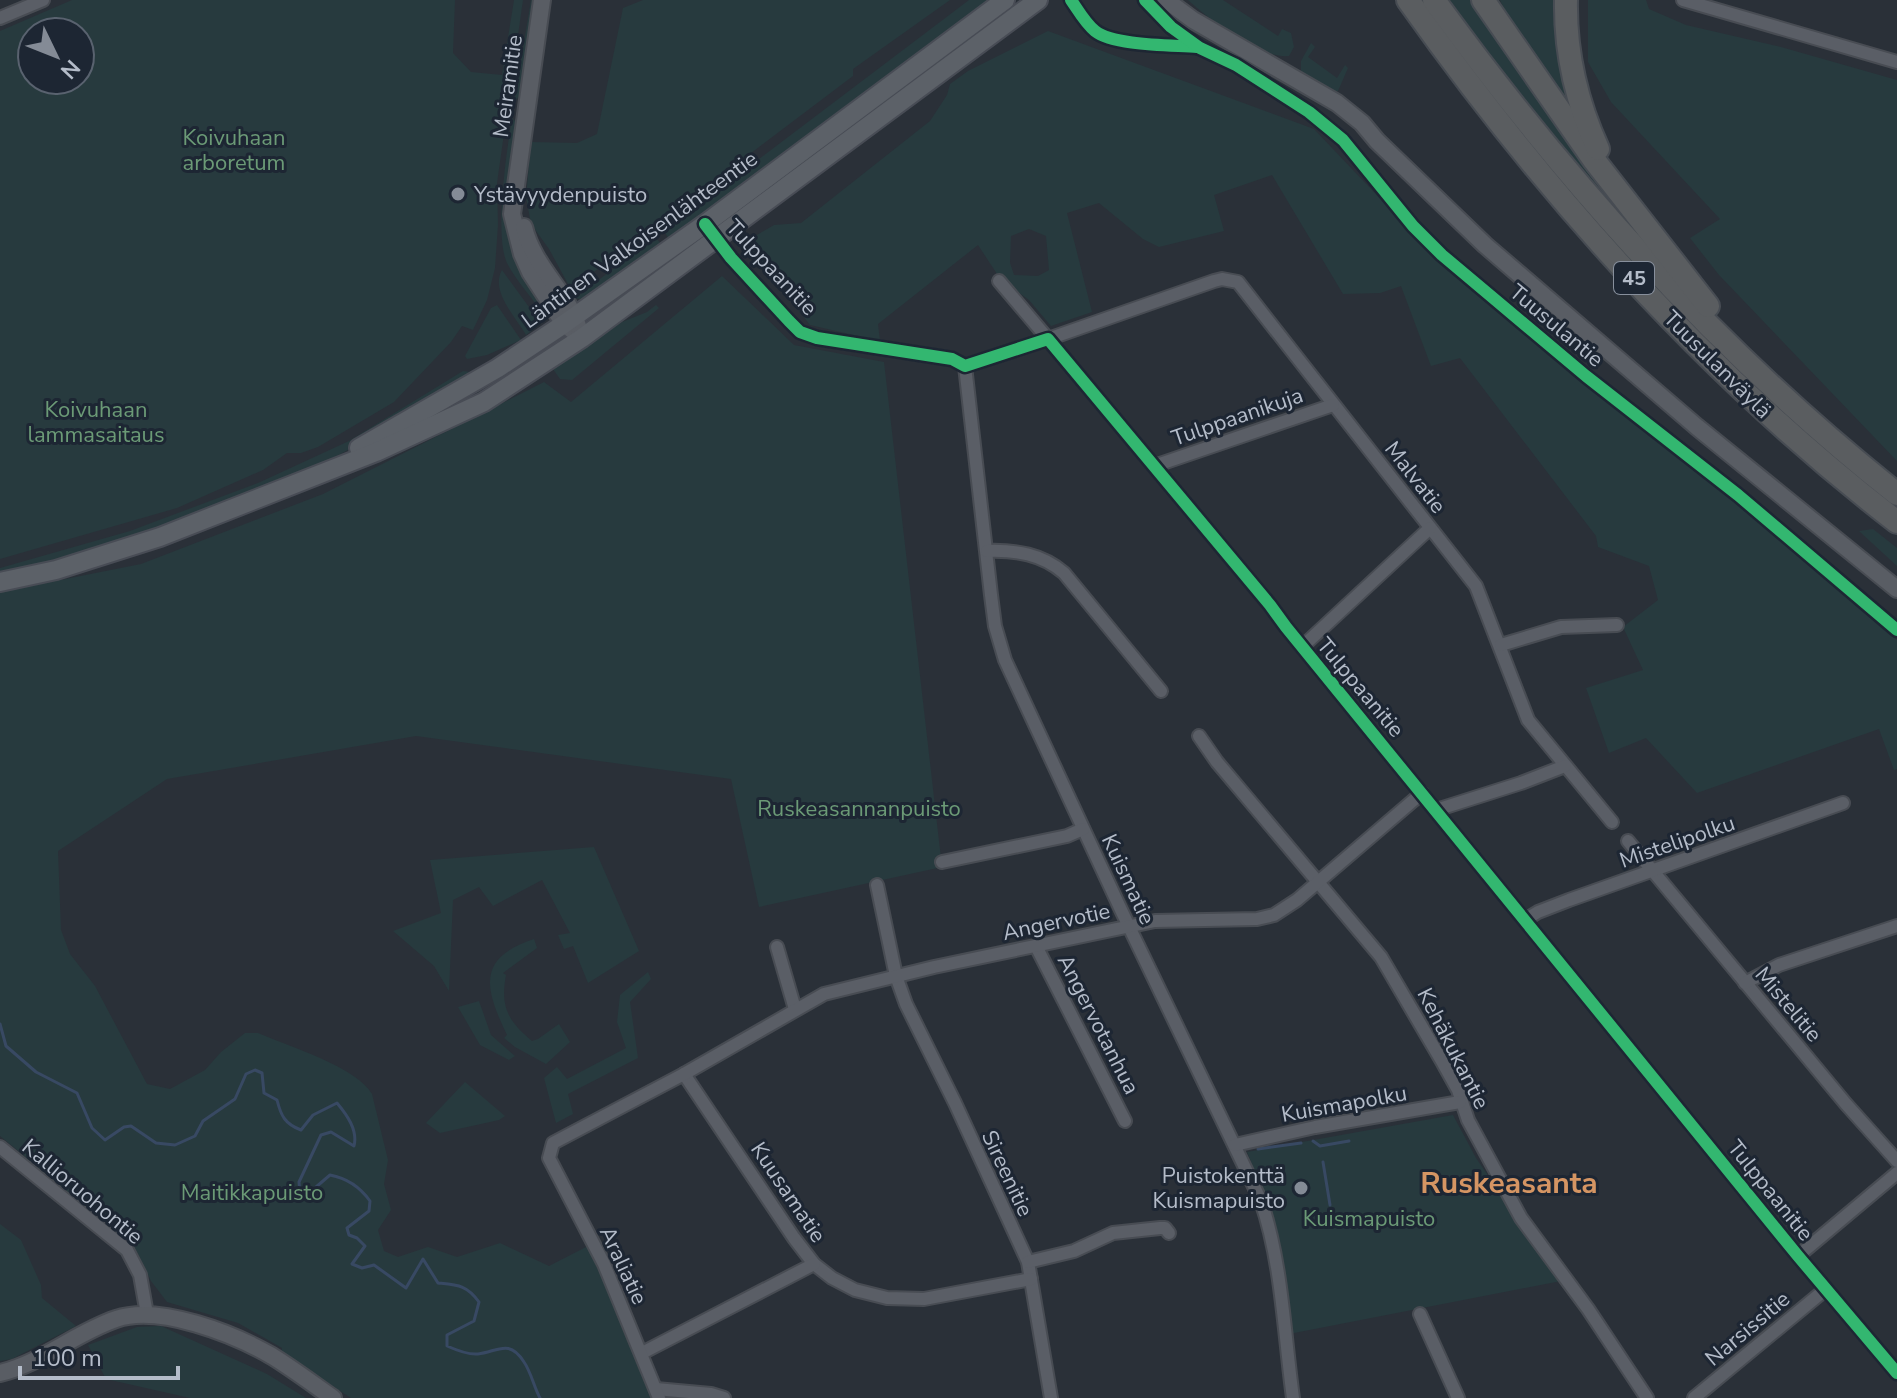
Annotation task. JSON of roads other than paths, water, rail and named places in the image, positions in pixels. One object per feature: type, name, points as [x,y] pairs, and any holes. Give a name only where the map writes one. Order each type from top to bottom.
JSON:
[{"type":"highway","points":[[1395,0],[1414,25],[1455,67]]},
{"type":"highway","name":"Tuusulanväylä","points":[[1408,0],[1455,67],[1589,231],[1765,412],[1850,486],[1897,522]]},
{"type":"highway","name":"Tuusulanväylä","points":[[1434,0],[1534,133],[1603,215],[1778,395],[1897,494]]},
{"type":"highway","points":[[1483,0],[1626,203],[1746,350],[1864,468]]},
{"type":"highway","points":[[1566,0],[1569,60],[1576,91],[1594,141],[1626,203]]},
{"type":"main road","name":"Meiramitie","points":[[542,0],[512,214],[530,272],[582,338]]},
{"type":"main road","name":"Läntinen Valkoisenlähteentie","points":[[282,488],[413,419],[498,368],[705,224],[1005,0]]},
{"type":"main road","name":"Läntinen Valkoisenlähteentie","points":[[0,582],[56,570],[137,545],[399,442],[484,402],[582,338],[1038,0]]},
{"type":"main road","name":"Tuusulantie","points":[[1166,0],[1193,20],[1288,75],[1377,141],[1485,245],[1697,427],[1897,589]]},
{"type":"main road","name":"Tuusulantie","points":[[1176,0],[1193,20]]},
{"type":"main road","points":[[0,1373],[37,1361],[105,1323],[147,1314],[178,1318],[272,1356],[333,1398]]},
{"type":"street","points":[[0,18],[43,0]]},
{"type":"street","points":[[1683,0],[1897,62]]},
{"type":"street","name":"Tulppaanitie","points":[[705,224],[800,332],[817,338],[952,359],[965,366]]},
{"type":"street","name":"Malvatie","points":[[1048,339],[1214,281],[1230,279],[1243,287],[1476,586],[1528,720],[1612,822]]},
{"type":"street","name":"Tulppaanitie","points":[[999,281],[1897,1373]]},
{"type":"street","points":[[965,366],[1048,339]]},
{"type":"street","name":"Kuismatie","points":[[965,366],[995,626],[1005,660],[1128,925],[1251,1178],[1268,1224],[1293,1398]]},
{"type":"street","name":"Tulppaanikuja","points":[[1154,466],[1333,405]]},
{"type":"street","points":[[1302,647],[1430,528]]},
{"type":"street","points":[[987,551],[1021,552],[1052,563],[1064,573],[1161,691]]},
{"type":"street","points":[[1501,645],[1561,627],[1617,625]]},
{"type":"street","name":"Kehäkukantie","points":[[1199,736],[1217,762],[1381,957],[1458,1090],[1460,1102],[1521,1218],[1588,1309],[1647,1398]]},
{"type":"street","points":[[1436,810],[1565,766]]},
{"type":"street","name":"Angervotie","points":[[549,1151],[553,1143],[684,1074],[824,994],[1128,925],[1155,921],[1257,919],[1274,915],[1297,900],[1422,793]]},
{"type":"street","name":"Mistelipolku","points":[[1525,920],[1538,912],[1843,803]]},
{"type":"street","points":[[942,862],[1067,836],[1083,829]]},
{"type":"street","points":[[1628,841],[1653,870]]},
{"type":"street","name":"Mistelitie","points":[[1653,870],[1846,1104],[1897,1161]]},
{"type":"street","points":[[877,885],[896,976]]},
{"type":"street","points":[[1745,983],[1779,965],[1897,926]]},
{"type":"street","name":"Angervotanhua","points":[[1036,946],[1125,1121]]},
{"type":"street","points":[[777,947],[795,1009]]},
{"type":"street","name":"Sireenitie","points":[[896,976],[906,1004],[1028,1262],[1051,1398]]},
{"type":"street","name":"Kuusamatie","points":[[684,1074],[794,1238],[814,1264],[832,1278],[855,1290],[887,1298],[924,1299],[1031,1279]]},
{"type":"street","name":"Kuismapolku","points":[[1235,1145],[1315,1127],[1460,1102]]},
{"type":"street","name":"Kallioruohontie","points":[[0,1147],[127,1250],[140,1275],[147,1314]]},
{"type":"street","name":"Araliatie","points":[[549,1151],[549,1158],[604,1264],[657,1393]]},
{"type":"street","points":[[1798,1256],[1897,1173]]},
{"type":"street","points":[[1028,1262],[1074,1251],[1113,1233],[1160,1228],[1165,1228],[1169,1233]]},
{"type":"street","points":[[642,1353],[814,1264]]},
{"type":"street","name":"Narsissitie","points":[[1694,1398],[1826,1289]]},
{"type":"street","points":[[1420,1314],[1458,1398]]},
{"type":"street","points":[[657,1393],[701,1393],[724,1398]]},
{"type":"waterway","points":[[0,1024],[6,1046],[36,1072],[77,1093],[92,1128],[105,1140],[124,1127],[131,1126],[156,1143],[175,1145],[195,1136],[203,1121],[235,1099],[246,1074],[255,1070],[262,1073],[264,1093],[277,1100],[284,1119],[301,1130],[313,1115],[337,1103],[353,1129],[354,1146],[331,1132],[321,1135],[299,1182],[300,1194],[311,1199],[316,1187],[330,1175],[357,1187],[370,1201],[369,1211],[347,1228],[349,1235],[365,1246],[352,1264],[362,1268],[374,1265],[406,1288],[423,1259],[438,1283],[466,1289],[479,1302],[474,1321],[447,1335],[447,1346],[474,1354],[502,1348],[513,1350],[526,1366],[540,1398]]},
{"type":"waterway","points":[[1313,1141],[1320,1146],[1349,1141]]},
{"type":"waterway","points":[[1258,1149],[1301,1143]]},
{"type":"waterway","points":[[1323,1162],[1330,1205]]},
{"type":"place","name":"Ystävyydenpuisto","points":[[458,194]]},
{"type":"place","name":"Puistokenttä Kuismapuisto","points":[[1301,1188]]},
{"type":"district","name":"Ruskeasanta","points":[[1509,1183]]},
{"type":"park label","name":"Koivuhaan arboretum","points":[[234,150]]},
{"type":"park label","name":"Koivuhaan lammasaitaus","points":[[96,422]]},
{"type":"park label","name":"Ruskeasannanpuisto","points":[[859,808]]},
{"type":"park label","name":"Maitikkapuisto","points":[[252,1192]]},
{"type":"park label","name":"Kuismapuisto","points":[[1369,1218]]}]
